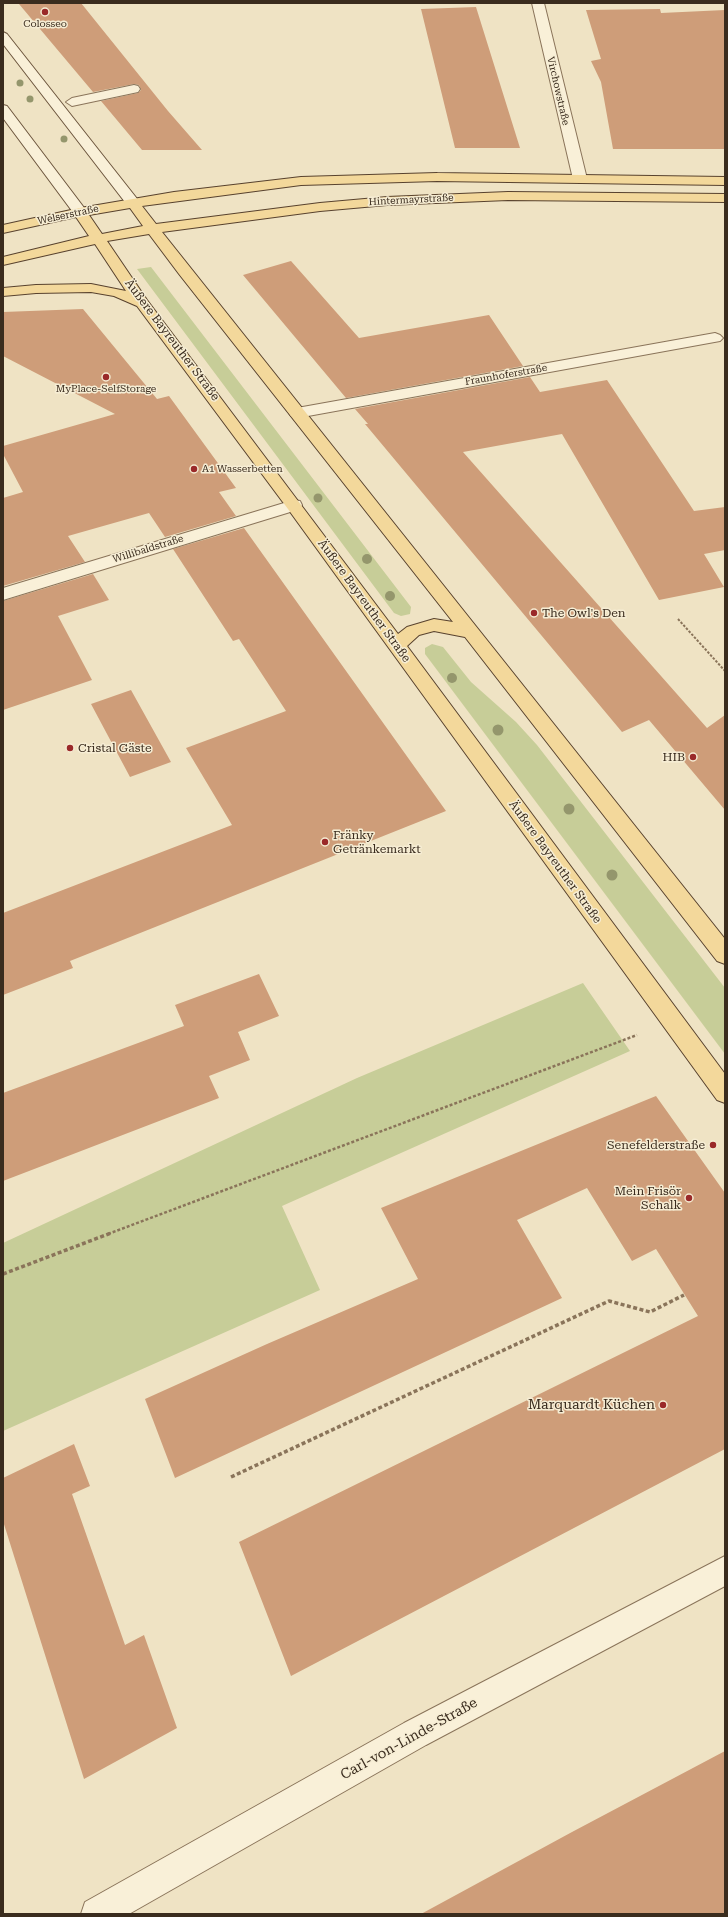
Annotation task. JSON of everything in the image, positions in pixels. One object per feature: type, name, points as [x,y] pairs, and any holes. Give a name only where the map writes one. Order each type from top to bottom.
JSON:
[{"type":"main road","name":"Hintermayrstraße","points":[[133,203],[197,192],[301,181],[417,177],[725,181]]},
{"type":"main road","name":"Hintermayrstraße","points":[[98,238],[276,212],[417,200],[508,196],[725,198]]},
{"type":"main road","name":"Welserstraße","points":[[3,229],[80,212],[133,203]]},
{"type":"main road","points":[[133,203],[725,955]]},
{"type":"main road","name":"Äußere Bayreuther Straße","points":[[80,212],[142,303],[294,505],[725,1093]]},
{"type":"main road","points":[[3,261],[98,238]]},
{"type":"main road","points":[[3,292],[36,289],[91,288],[117,292],[142,303]]},
{"type":"main road","points":[[397,645],[413,631],[434,624],[471,632]]},
{"type":"street","name":"Virchowstraße","points":[[538,3],[580,179]]},
{"type":"street","points":[[3,36],[133,203]]},
{"type":"street","points":[[72,102],[134,89]]},
{"type":"street","name":"Äußere Bayreuther Straße","points":[[3,109],[80,212]]},
{"type":"street","name":"Fraunhoferstraße","points":[[297,413],[715,338]]},
{"type":"street","name":"Willibaldstraße","points":[[3,594],[294,505]]},
{"type":"street","name":"Carl-von-Linde-Straße","points":[[98,1914],[415,1734],[725,1570]]},
{"type":"path","points":[[678,619],[725,671]]},
{"type":"path","points":[[3,1274],[672,1021]]},
{"type":"path","points":[[231,1477],[609,1301],[650,1312],[684,1296]]},
{"type":"green space","points":[[151,267],[411,607],[410,614],[401,616],[394,613],[137,269]]},
{"type":"green space","points":[[432,644],[443,647],[471,682],[516,722],[537,745],[725,988],[725,1054],[425,654],[425,648]]},
{"type":"green space","points":[[583,983],[630,1051],[282,1206],[320,1290],[3,1431],[3,1243],[357,1078]]},
{"type":"building","points":[[81,3],[168,111],[202,150],[142,150],[101,101],[138,93],[141,90],[139,85],[134,84],[93,92],[19,4]]},
{"type":"building","points":[[476,7],[520,148],[455,148],[421,9]]},
{"type":"building","points":[[660,9],[661,13],[725,10],[725,149],[613,149],[601,82],[591,61],[601,59],[586,10]]},
{"type":"building","points":[[291,261],[359,338],[489,315],[523,366],[346,398],[243,275]]},
{"type":"building","points":[[83,309],[157,399],[169,396],[236,488],[219,492],[236,516],[165,537],[149,513],[68,536],[85,562],[3,586],[3,498],[23,492],[3,454],[3,446],[115,414],[3,356],[3,312]]},
{"type":"building","points":[[530,377],[540,392],[607,380],[694,511],[725,507],[725,550],[704,554],[724,587],[659,600],[562,434],[463,452],[707,728],[725,715],[725,810],[649,720],[622,732],[365,424],[368,424],[355,409]]},
{"type":"building","points":[[244,528],[446,811],[70,961],[73,968],[3,995],[3,913],[232,825],[186,748],[286,711],[239,639],[233,641],[173,549]]},
{"type":"building","points":[[93,574],[109,600],[58,616],[92,680],[3,710],[3,601]]},
{"type":"building","points":[[131,690],[171,762],[130,777],[91,704]]},
{"type":"building","points":[[259,974],[279,1016],[238,1032],[250,1060],[209,1076],[219,1098],[3,1181],[3,1093],[184,1026],[175,1005]]},
{"type":"building","points":[[656,1096],[725,1193],[725,1449],[291,1676],[239,1542],[698,1316],[656,1249],[632,1261],[587,1188],[517,1220],[562,1298],[175,1478],[145,1399],[267,1344],[418,1279],[381,1208]]},
{"type":"building","points":[[74,1444],[90,1486],[72,1494],[125,1645],[144,1635],[177,1728],[84,1779],[3,1521],[3,1478]]},
{"type":"building","points":[[725,1751],[725,1914],[421,1914],[572,1832]]},
{"type":"place","name":"Colosseo","points":[[45,12]]},
{"type":"place","name":"MyPlace-SelfStorage","points":[[106,377]]},
{"type":"place","name":"A1 Wasserbetten","points":[[194,469]]},
{"type":"place","name":"The Owl's Den","points":[[534,613]]},
{"type":"place","name":"Cristal Gäste","points":[[70,748]]},
{"type":"place","name":"HIB","points":[[693,757]]},
{"type":"place","name":"Fränky Getränkemarkt","points":[[325,842]]},
{"type":"place","name":"Senefelderstraße","points":[[713,1145]]},
{"type":"place","name":"Mein Frisör Schalk","points":[[689,1198]]},
{"type":"place","name":"Marquardt Küchen","points":[[663,1405]]}]
